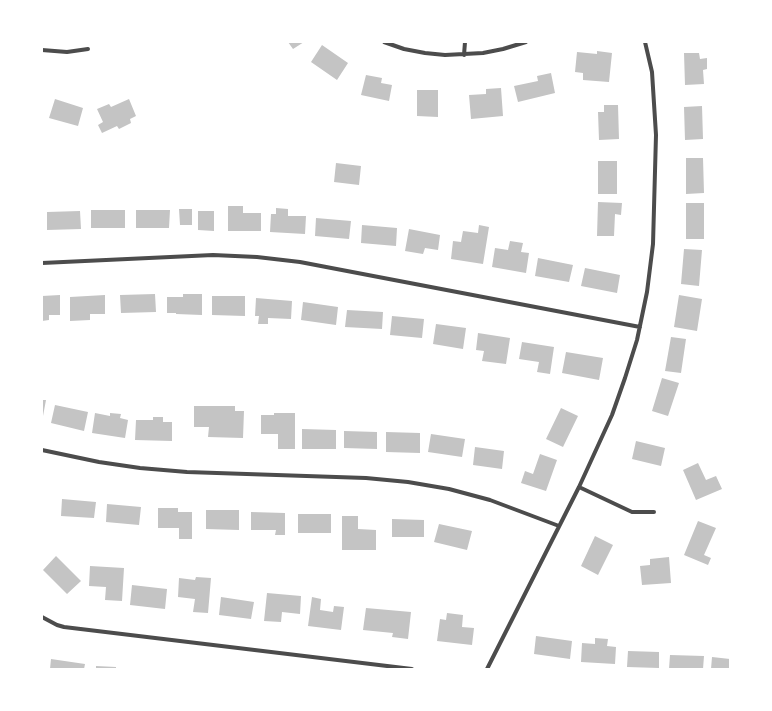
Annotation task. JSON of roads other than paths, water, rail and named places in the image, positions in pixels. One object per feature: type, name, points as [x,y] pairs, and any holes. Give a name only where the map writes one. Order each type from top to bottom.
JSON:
[{"type":"street","points":[[384,42],[404,49],[424,53],[464,55],[497,50],[526,42]]},
{"type":"street","points":[[464,55],[465,42]]},
{"type":"street","points":[[487,669],[579,487],[612,414],[626,378],[640,327],[647,292],[653,244],[656,135],[652,72],[644,42]]},
{"type":"street","points":[[42,50],[67,52],[88,49]]},
{"type":"street","points":[[42,262],[213,255],[257,257],[300,262],[640,327]]},
{"type":"street","points":[[42,450],[99,462],[148,469],[187,472],[366,478],[408,482],[449,489],[490,500],[558,526]]},
{"type":"street","points":[[579,487],[632,512],[654,512]]},
{"type":"street","points":[[42,617],[56,625],[64,627],[412,669]]}]
